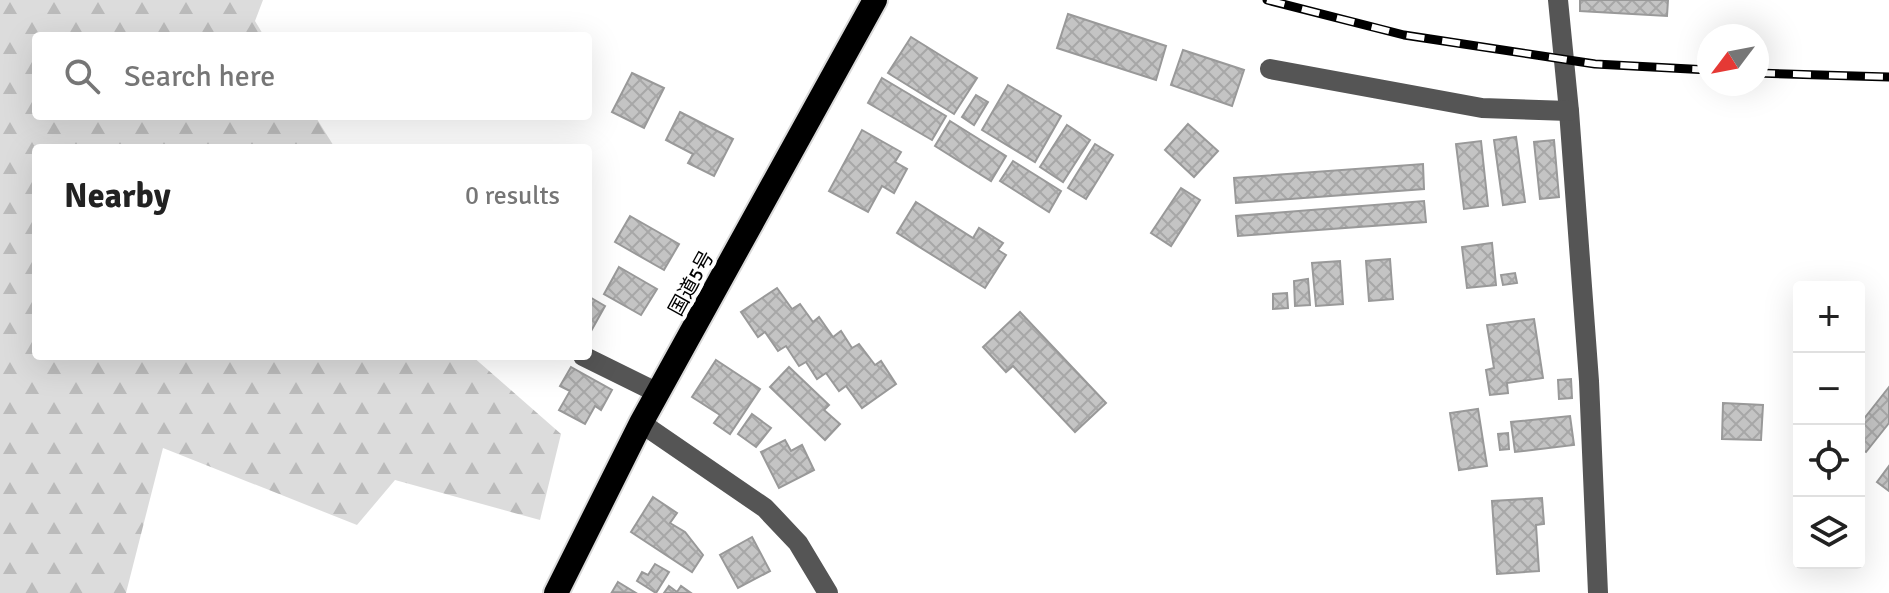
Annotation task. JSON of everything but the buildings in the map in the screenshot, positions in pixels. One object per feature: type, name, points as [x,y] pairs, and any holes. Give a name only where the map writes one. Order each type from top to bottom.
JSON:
[{"type":"highway","name":"国道5号","points":[[556,593],[641,423],[875,0]]},
{"type":"street","points":[[1558,0],[1589,381],[1598,593]]},
{"type":"street","points":[[1270,69],[1482,108],[1569,111]]},
{"type":"street","points":[[591,360],[658,393]]},
{"type":"street","points":[[641,423],[765,508],[798,543],[828,593]]},
{"type":"green space","points":[[0,0],[263,0],[255,21],[262,32],[32,32],[32,120],[318,120],[332,144],[32,144],[32,360],[477,360],[561,434],[540,520],[395,480],[357,525],[163,448],[126,593],[0,593]]},
{"type":"railway","points":[[1267,0],[1404,35],[1595,64],[1697,69]]},
{"type":"railway","points":[[1769,73],[1889,77]]}]
